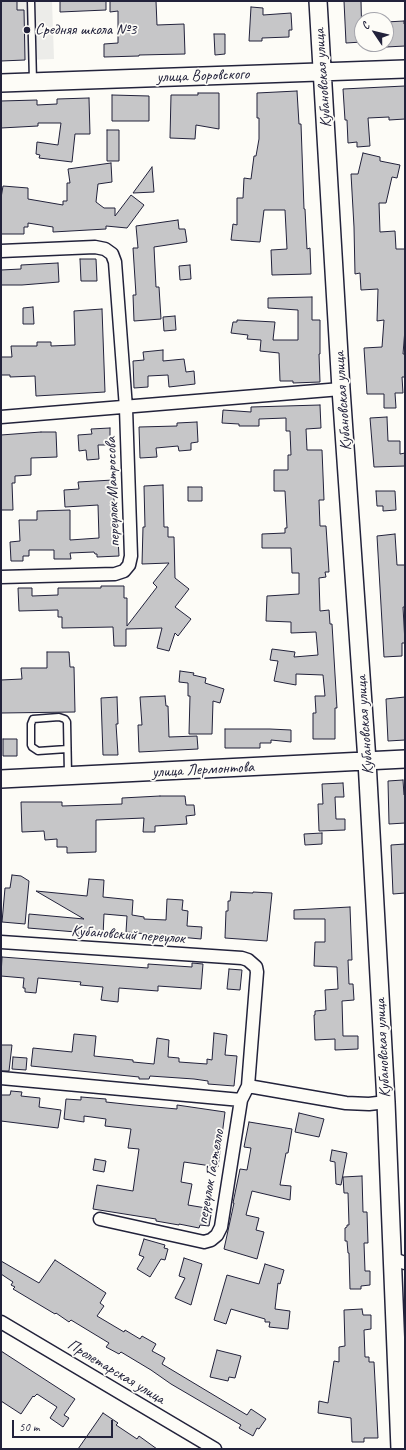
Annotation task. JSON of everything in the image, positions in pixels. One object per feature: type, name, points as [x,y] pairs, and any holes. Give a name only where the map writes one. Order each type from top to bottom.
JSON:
[{"type":"street","name":"Кубановская улица","points":[[318,1],[341,389],[368,761],[386,1102],[398,1260],[400,1449]]},
{"type":"street","name":"улица Воровского","points":[[1,83],[405,69]]},
{"type":"street","name":"переулок Матросова","points":[[1,251],[95,247],[105,249],[112,254],[115,262],[126,408],[131,556],[129,564],[124,571],[116,574],[1,576]]},
{"type":"street","points":[[1,417],[126,408],[341,389]]},
{"type":"street","name":"улица Лермонтова","points":[[1,779],[405,759]]},
{"type":"street","name":"Кубановский переулок","points":[[1,942],[242,958],[253,963]]},
{"type":"street","name":"переулок Гастелло","points":[[100,1220],[204,1242],[211,1240],[217,1235],[221,1227],[241,1100],[248,1086],[257,972],[253,963]]},
{"type":"street","points":[[1,1078],[241,1100]]},
{"type":"street","points":[[248,1086],[346,1103],[369,1104],[386,1102]]},
{"type":"street","name":"Пролетарская улица","points":[[1,1322],[216,1449]]},
{"type":"lane","points":[[31,1],[33,82]]},
{"type":"lane","points":[[67,749],[35,750],[31,745],[30,724],[33,719],[59,717],[67,722],[68,776]]},
{"type":"shaded area","name":"Средняя школа №3","points":[[1,1],[52,1],[54,59],[1,61]]},
{"type":"building","points":[[1,1],[17,1],[17,10],[24,10],[25,60],[1,61]]},
{"type":"building","points":[[60,1],[106,1],[106,10],[60,12]]},
{"type":"building","points":[[110,1],[156,1],[157,25],[184,24],[185,54],[104,57],[104,44],[118,43],[118,11],[110,12]]},
{"type":"building","points":[[344,1],[361,1],[361,12],[354,12],[354,42],[346,43]]},
{"type":"building","points":[[251,7],[263,8],[263,15],[291,13],[292,30],[289,30],[289,37],[262,38],[262,41],[249,41]]},
{"type":"building","points":[[404,21],[405,46],[394,47],[394,22]]},
{"type":"building","points":[[214,34],[225,34],[225,54],[215,55]]},
{"type":"building","points":[[405,86],[405,119],[389,120],[389,117],[368,118],[370,146],[357,147],[357,142],[348,143],[343,89]]},
{"type":"building","points":[[297,91],[299,124],[301,124],[307,249],[310,248],[311,274],[272,275],[271,250],[287,249],[285,210],[264,210],[260,242],[231,240],[233,224],[237,225],[237,198],[243,198],[244,178],[251,179],[254,156],[256,156],[259,139],[257,93]]},
{"type":"building","points":[[198,93],[219,93],[219,129],[196,125],[195,139],[170,138],[171,95],[198,95]]},
{"type":"building","points":[[112,95],[149,96],[149,121],[112,121]]},
{"type":"building","points":[[89,98],[90,134],[75,134],[72,162],[39,158],[40,155],[36,154],[37,142],[58,145],[61,123],[38,123],[38,126],[1,128],[1,101],[37,100],[37,105],[57,104],[57,99]]},
{"type":"building","points":[[107,130],[119,130],[119,161],[107,161]]},
{"type":"building","points":[[363,153],[380,157],[380,161],[400,165],[397,178],[392,177],[386,203],[379,203],[380,232],[395,231],[396,249],[405,249],[405,329],[403,354],[405,354],[405,377],[402,377],[403,393],[395,393],[396,408],[384,408],[384,394],[367,394],[364,348],[382,347],[384,320],[377,321],[378,289],[361,290],[360,273],[355,274],[351,174],[358,174]]},
{"type":"building","points":[[111,163],[112,182],[98,184],[96,202],[104,208],[115,208],[115,216],[131,195],[144,205],[127,228],[106,226],[106,229],[53,232],[53,227],[28,223],[28,227],[24,227],[24,234],[1,234],[1,198],[3,186],[28,188],[28,199],[63,205],[63,201],[67,201],[67,183],[70,183],[68,169]]},
{"type":"building","points":[[152,167],[154,192],[133,193]]},
{"type":"building","points":[[178,220],[179,229],[185,229],[187,242],[154,247],[156,287],[159,287],[161,319],[134,321],[133,295],[136,295],[133,248],[138,248],[136,226]]},
{"type":"building","points":[[80,259],[96,259],[97,281],[81,281]]},
{"type":"building","points":[[58,263],[59,282],[1,285],[1,270],[21,269],[21,265]]},
{"type":"building","points":[[190,265],[191,279],[180,280],[179,266]]},
{"type":"building","points":[[312,297],[312,320],[320,320],[320,382],[293,383],[293,381],[280,381],[279,353],[260,351],[261,340],[247,339],[248,335],[231,333],[233,322],[237,322],[237,320],[275,322],[273,340],[298,340],[298,310],[268,308],[268,298]]},
{"type":"building","points":[[33,307],[34,324],[23,324],[23,308]]},
{"type":"building","points":[[102,309],[105,392],[36,396],[35,376],[10,377],[10,375],[1,375],[1,357],[12,357],[11,346],[37,346],[37,342],[51,342],[51,346],[75,345],[74,311]]},
{"type":"building","points":[[175,316],[176,330],[164,331],[163,317]]},
{"type":"building","points":[[163,350],[163,361],[184,359],[186,372],[194,371],[195,384],[169,387],[168,375],[148,376],[148,387],[134,388],[133,361],[144,360],[143,352]]},
{"type":"building","points":[[320,405],[321,428],[306,429],[307,450],[322,450],[324,500],[319,500],[320,526],[326,526],[329,572],[325,572],[326,577],[319,578],[320,611],[329,610],[330,624],[332,624],[337,708],[335,708],[335,739],[313,739],[313,713],[316,713],[315,696],[325,696],[323,675],[296,674],[296,685],[274,681],[278,661],[270,660],[272,649],[295,652],[294,657],[318,655],[316,632],[291,633],[291,622],[266,621],[267,596],[299,594],[299,573],[292,573],[291,548],[262,548],[262,534],[285,533],[285,528],[287,528],[285,491],[274,491],[274,470],[288,470],[288,455],[291,455],[290,431],[286,431],[286,418],[259,419],[259,426],[239,426],[239,424],[222,423],[223,410],[251,412],[251,407]]},
{"type":"building","points":[[387,417],[388,441],[400,441],[400,454],[405,453],[405,466],[374,467],[370,418]]},
{"type":"building","points":[[197,422],[198,442],[191,443],[191,450],[179,451],[178,446],[156,448],[157,457],[140,458],[139,427],[177,426],[177,423]]},
{"type":"building","points":[[110,428],[110,445],[98,445],[99,459],[87,460],[86,450],[79,451],[78,435],[92,434],[91,429]]},
{"type":"building","points":[[56,432],[57,457],[31,458],[31,475],[15,476],[15,483],[12,483],[13,510],[1,510],[1,435]]},
{"type":"building","points":[[113,480],[115,522],[117,522],[119,556],[97,557],[97,554],[94,552],[70,553],[71,559],[54,559],[54,550],[29,550],[29,556],[23,556],[23,561],[11,561],[10,542],[20,541],[19,520],[37,520],[37,511],[70,510],[70,540],[99,538],[98,505],[65,507],[64,490],[79,489],[78,482]]},
{"type":"building","points":[[163,485],[164,527],[168,527],[168,537],[174,537],[175,578],[189,589],[175,607],[191,619],[178,636],[175,633],[169,651],[157,648],[162,628],[126,629],[126,646],[114,646],[113,627],[62,628],[62,617],[58,617],[58,610],[19,611],[18,588],[32,588],[32,596],[58,595],[58,588],[101,588],[101,586],[124,586],[124,598],[127,598],[127,626],[157,587],[153,583],[169,563],[142,564],[143,527],[145,527],[144,486]]},
{"type":"building","points":[[188,487],[202,487],[202,501],[188,501]]},
{"type":"building","points":[[376,491],[395,491],[396,510],[383,511],[383,506],[377,506]]},
{"type":"building","points":[[395,534],[397,565],[405,565],[405,607],[403,607],[405,643],[402,643],[402,656],[384,657],[377,536]]},
{"type":"building","points":[[47,652],[69,652],[70,667],[74,667],[75,712],[1,713],[1,680],[22,679],[21,668],[47,668]]},
{"type":"building","points":[[180,671],[194,673],[193,675],[206,678],[205,683],[224,689],[220,703],[213,701],[212,734],[189,734],[190,696],[188,696],[188,683],[179,682]]},
{"type":"building","points":[[165,696],[166,706],[168,706],[169,737],[197,736],[198,749],[139,752],[138,725],[142,725],[140,697]]},
{"type":"building","points":[[117,697],[118,724],[116,724],[118,755],[103,755],[101,698]]},
{"type":"building","points":[[405,697],[405,740],[388,741],[386,699]]},
{"type":"building","points":[[225,729],[291,730],[291,742],[271,740],[271,743],[260,743],[260,748],[225,748]]},
{"type":"building","points":[[3,739],[17,739],[17,756],[3,756]]},
{"type":"building","points":[[403,780],[405,795],[405,823],[389,824],[388,781]]},
{"type":"building","points":[[343,783],[344,797],[335,797],[336,819],[345,819],[345,830],[319,831],[318,804],[323,804],[322,784]]},
{"type":"building","points":[[185,796],[186,805],[194,805],[195,815],[186,816],[187,824],[155,826],[155,832],[143,832],[144,818],[96,820],[96,852],[67,853],[67,847],[57,847],[57,839],[45,840],[44,831],[22,832],[21,802],[62,802],[62,806],[122,804],[122,798]]},
{"type":"building","points":[[322,833],[322,844],[305,845],[304,834]]},
{"type":"building","points":[[405,844],[405,893],[393,894],[391,845]]},
{"type":"building","points":[[12,875],[21,876],[29,881],[25,924],[2,922],[5,888],[10,888]]},
{"type":"building","points":[[89,879],[104,880],[103,897],[133,900],[132,915],[144,917],[144,919],[166,920],[167,899],[183,900],[182,910],[188,911],[187,926],[202,927],[201,939],[126,932],[127,916],[104,914],[103,936],[28,928],[29,914],[84,919],[36,891],[87,896]]},
{"type":"building","points":[[231,892],[272,893],[267,941],[225,938],[226,911],[228,911],[228,901],[230,901]]},
{"type":"building","points":[[350,907],[352,960],[348,960],[349,984],[353,984],[354,1000],[342,1001],[343,1036],[358,1036],[358,1049],[335,1050],[335,1039],[315,1040],[315,1011],[326,1010],[325,990],[338,989],[337,967],[314,966],[315,942],[325,942],[325,919],[294,919],[294,910]]},
{"type":"building","points":[[2,957],[148,968],[148,964],[192,967],[192,963],[203,964],[201,989],[158,986],[158,991],[119,988],[118,1002],[101,1000],[103,987],[80,985],[81,982],[38,978],[36,993],[25,992],[25,988],[23,988],[24,978],[1,976]]},
{"type":"building","points":[[229,969],[242,970],[240,990],[227,989]]},
{"type":"building","points":[[214,1033],[227,1035],[225,1055],[237,1056],[234,1086],[208,1084],[208,1081],[194,1079],[150,1076],[149,1079],[139,1079],[139,1077],[31,1066],[33,1048],[72,1052],[74,1034],[96,1036],[94,1056],[154,1064],[157,1038],[169,1040],[168,1057],[179,1058],[179,1062],[207,1064],[207,1059],[212,1060]]},
{"type":"building","points":[[1,1045],[12,1045],[9,1071],[1,1071]]},
{"type":"building","points":[[13,1057],[27,1058],[26,1070],[12,1069]]},
{"type":"building","points":[[11,1091],[22,1092],[21,1096],[40,1098],[39,1107],[61,1110],[58,1128],[1,1121],[1,1095],[10,1095]]},
{"type":"building","points":[[81,1097],[106,1099],[106,1102],[134,1105],[177,1109],[177,1105],[225,1112],[218,1167],[184,1162],[181,1182],[192,1184],[188,1205],[212,1209],[209,1226],[200,1225],[199,1228],[156,1221],[156,1219],[93,1209],[97,1185],[133,1191],[139,1149],[128,1148],[131,1129],[105,1126],[106,1119],[84,1116],[84,1122],[64,1119],[66,1099],[81,1100]]},
{"type":"building","points":[[299,1113],[324,1119],[319,1137],[295,1132]]},
{"type":"building","points":[[249,1122],[292,1129],[280,1185],[291,1186],[290,1200],[252,1191],[246,1215],[259,1218],[256,1230],[264,1232],[257,1259],[224,1249],[240,1169],[247,1170],[251,1148],[244,1147]]},
{"type":"building","points":[[332,1150],[347,1153],[341,1185],[336,1184],[335,1162],[330,1161]]},
{"type":"building","points":[[95,1159],[106,1161],[104,1172],[93,1170]]},
{"type":"building","points":[[362,1176],[363,1212],[367,1212],[368,1243],[364,1243],[365,1271],[370,1271],[370,1285],[361,1286],[361,1289],[350,1289],[349,1253],[347,1241],[345,1241],[345,1228],[349,1225],[348,1193],[344,1193],[343,1177]]},
{"type":"building","points":[[144,1239],[165,1245],[164,1248],[168,1249],[165,1260],[161,1259],[150,1277],[137,1269],[144,1257],[139,1255]]},
{"type":"building","points":[[184,1258],[202,1264],[191,1305],[175,1298],[185,1278],[179,1276]]},
{"type":"building","points":[[55,1260],[106,1293],[100,1303],[104,1306],[97,1316],[124,1332],[125,1330],[140,1339],[142,1336],[156,1344],[152,1351],[165,1358],[162,1364],[247,1415],[251,1409],[266,1419],[259,1429],[257,1428],[253,1436],[239,1428],[241,1425],[171,1384],[151,1370],[121,1352],[119,1354],[106,1347],[109,1343],[71,1320],[69,1322],[13,1289],[15,1287],[11,1285],[13,1282],[1,1274],[1,1261],[39,1283]]},
{"type":"building","points":[[265,1264],[284,1270],[280,1284],[278,1283],[275,1309],[290,1311],[288,1329],[269,1327],[270,1322],[265,1322],[265,1319],[231,1309],[226,1324],[214,1320],[227,1275],[259,1284]]},
{"type":"building","points":[[362,1309],[363,1315],[371,1315],[371,1329],[364,1330],[365,1357],[369,1357],[369,1362],[374,1362],[378,1438],[364,1438],[364,1442],[352,1442],[351,1418],[318,1413],[319,1401],[328,1403],[334,1361],[339,1362],[339,1347],[345,1346],[344,1310]]},
{"type":"building","points":[[217,1350],[241,1356],[235,1378],[229,1377],[228,1381],[210,1377]]},
{"type":"building","points":[[1,1351],[75,1399],[64,1415],[69,1418],[63,1427],[50,1418],[57,1407],[37,1394],[34,1397],[33,1396],[21,1414],[1,1401]]},
{"type":"building","points":[[103,1413],[118,1423],[116,1425],[137,1439],[139,1436],[157,1449],[78,1449]]},
{"type":"place","name":"Средняя школа №3","points":[[27,30]]}]
